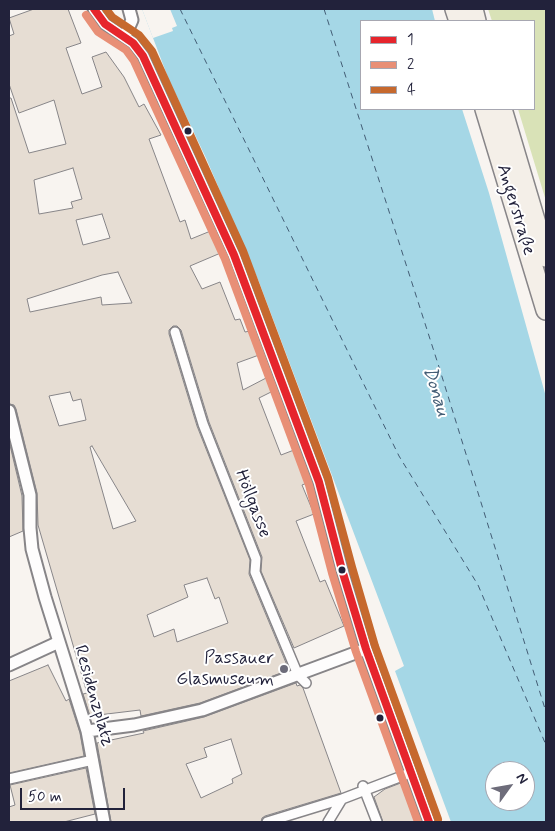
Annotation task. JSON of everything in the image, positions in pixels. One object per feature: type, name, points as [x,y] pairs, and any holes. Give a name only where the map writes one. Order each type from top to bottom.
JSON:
[{"type":"main road","name":"Angerstraße","points":[[485,110],[546,310]]},
{"type":"main road","name":"Angerstraße","points":[[502,110],[546,257]]},
{"type":"street","points":[[94,9],[104,24],[133,42],[143,56],[234,255],[319,482],[342,570],[366,649],[429,822]]},
{"type":"street","points":[[125,36],[132,20],[129,9]]},
{"type":"street","name":"Höllgasse","points":[[175,332],[203,424],[256,560],[255,572],[302,679]]},
{"type":"street","name":"Residenzplatz","points":[[9,411],[30,495],[32,549],[87,731],[104,822]]},
{"type":"street","name":"Residenzplatz","points":[[9,665],[59,642]]},
{"type":"street","points":[[87,731],[134,725],[202,710],[302,679],[366,649]]},
{"type":"street","points":[[9,779],[93,760]]},
{"type":"street","points":[[267,822],[342,799],[364,788],[410,773]]},
{"type":"street","points":[[364,788],[377,822]]},
{"type":"street","points":[[328,822],[342,799]]},
{"type":"green space","points":[[488,9],[546,9],[546,201],[518,110],[535,110],[535,20],[492,20]]},
{"type":"water","name":"Donau","points":[[142,9],[432,9],[435,20],[360,20],[360,110],[462,110],[489,193],[546,397],[546,822],[451,822],[395,671],[404,666],[259,282],[206,158],[169,80]]},
{"type":"pier","points":[[142,9],[170,9],[177,26],[172,28],[173,31],[153,38]]},
{"type":"building","points":[[34,9],[68,9],[81,43],[66,48],[82,94],[102,87],[92,57],[106,52],[124,77],[139,107],[144,104],[161,135],[149,139],[180,222],[185,220],[191,239],[213,230],[223,252],[190,266],[202,289],[220,282],[235,320],[240,319],[245,332],[250,331],[259,355],[237,363],[243,390],[268,377],[275,390],[259,398],[281,455],[294,450],[307,483],[302,485],[314,514],[296,521],[320,582],[325,580],[344,626],[294,648],[261,571],[262,557],[209,422],[181,330],[177,326],[173,326],[169,330],[169,334],[197,426],[250,560],[249,574],[289,670],[200,703],[141,716],[140,710],[90,716],[83,694],[87,693],[38,525],[37,493],[16,409],[14,405],[9,404],[9,98],[11,98],[29,153],[66,144],[54,100],[19,113],[9,84],[9,36],[14,34],[9,18]],"holes":[[[73,168],[82,199],[71,202],[73,208],[39,214],[34,180]],[[102,214],[110,238],[83,245],[76,220]],[[118,272],[132,303],[102,305],[101,297],[30,312],[27,299],[102,275]],[[70,392],[73,401],[81,399],[86,420],[59,426],[49,396]],[[92,446],[136,521],[113,529],[90,447]],[[207,578],[215,599],[219,597],[228,623],[177,642],[174,629],[154,637],[147,615],[188,597],[184,585]]]},
{"type":"building","points":[[9,441],[22,496],[23,531],[9,537]]},
{"type":"building","points":[[48,665],[66,701],[69,699],[80,733],[84,756],[9,773],[9,681]]},
{"type":"building","points":[[296,683],[297,686],[300,685],[303,688],[341,793],[265,816],[261,822],[111,822],[97,743],[204,717]],"holes":[[[231,739],[242,774],[232,779],[233,783],[201,798],[186,764],[207,757],[204,748]]]},
{"type":"building","points":[[86,768],[95,814],[64,822],[9,822],[9,807],[15,805],[10,785]]},
{"type":"building","points":[[406,781],[421,822],[383,822],[374,797],[385,789]]},
{"type":"ferry route","points":[[180,9],[399,456],[478,585],[546,745]]},
{"type":"ferry route","points":[[324,9],[439,367],[546,712]]},
{"type":"transit line","name":"1","points":[[94,9],[105,24],[133,43],[143,56],[234,255],[319,482],[342,570],[366,649],[429,822]]},
{"type":"transit line","name":"4","points":[[106,9],[112,17],[139,35],[152,51],[243,251],[328,478],[375,646],[438,819]]},
{"type":"transit line","name":"2","points":[[86,15],[98,32],[126,50],[134,61],[225,259],[309,485],[332,573],[356,652],[418,822]]},
{"type":"place","name":"Passauer Glasmuseum","points":[[284,669]]}]
